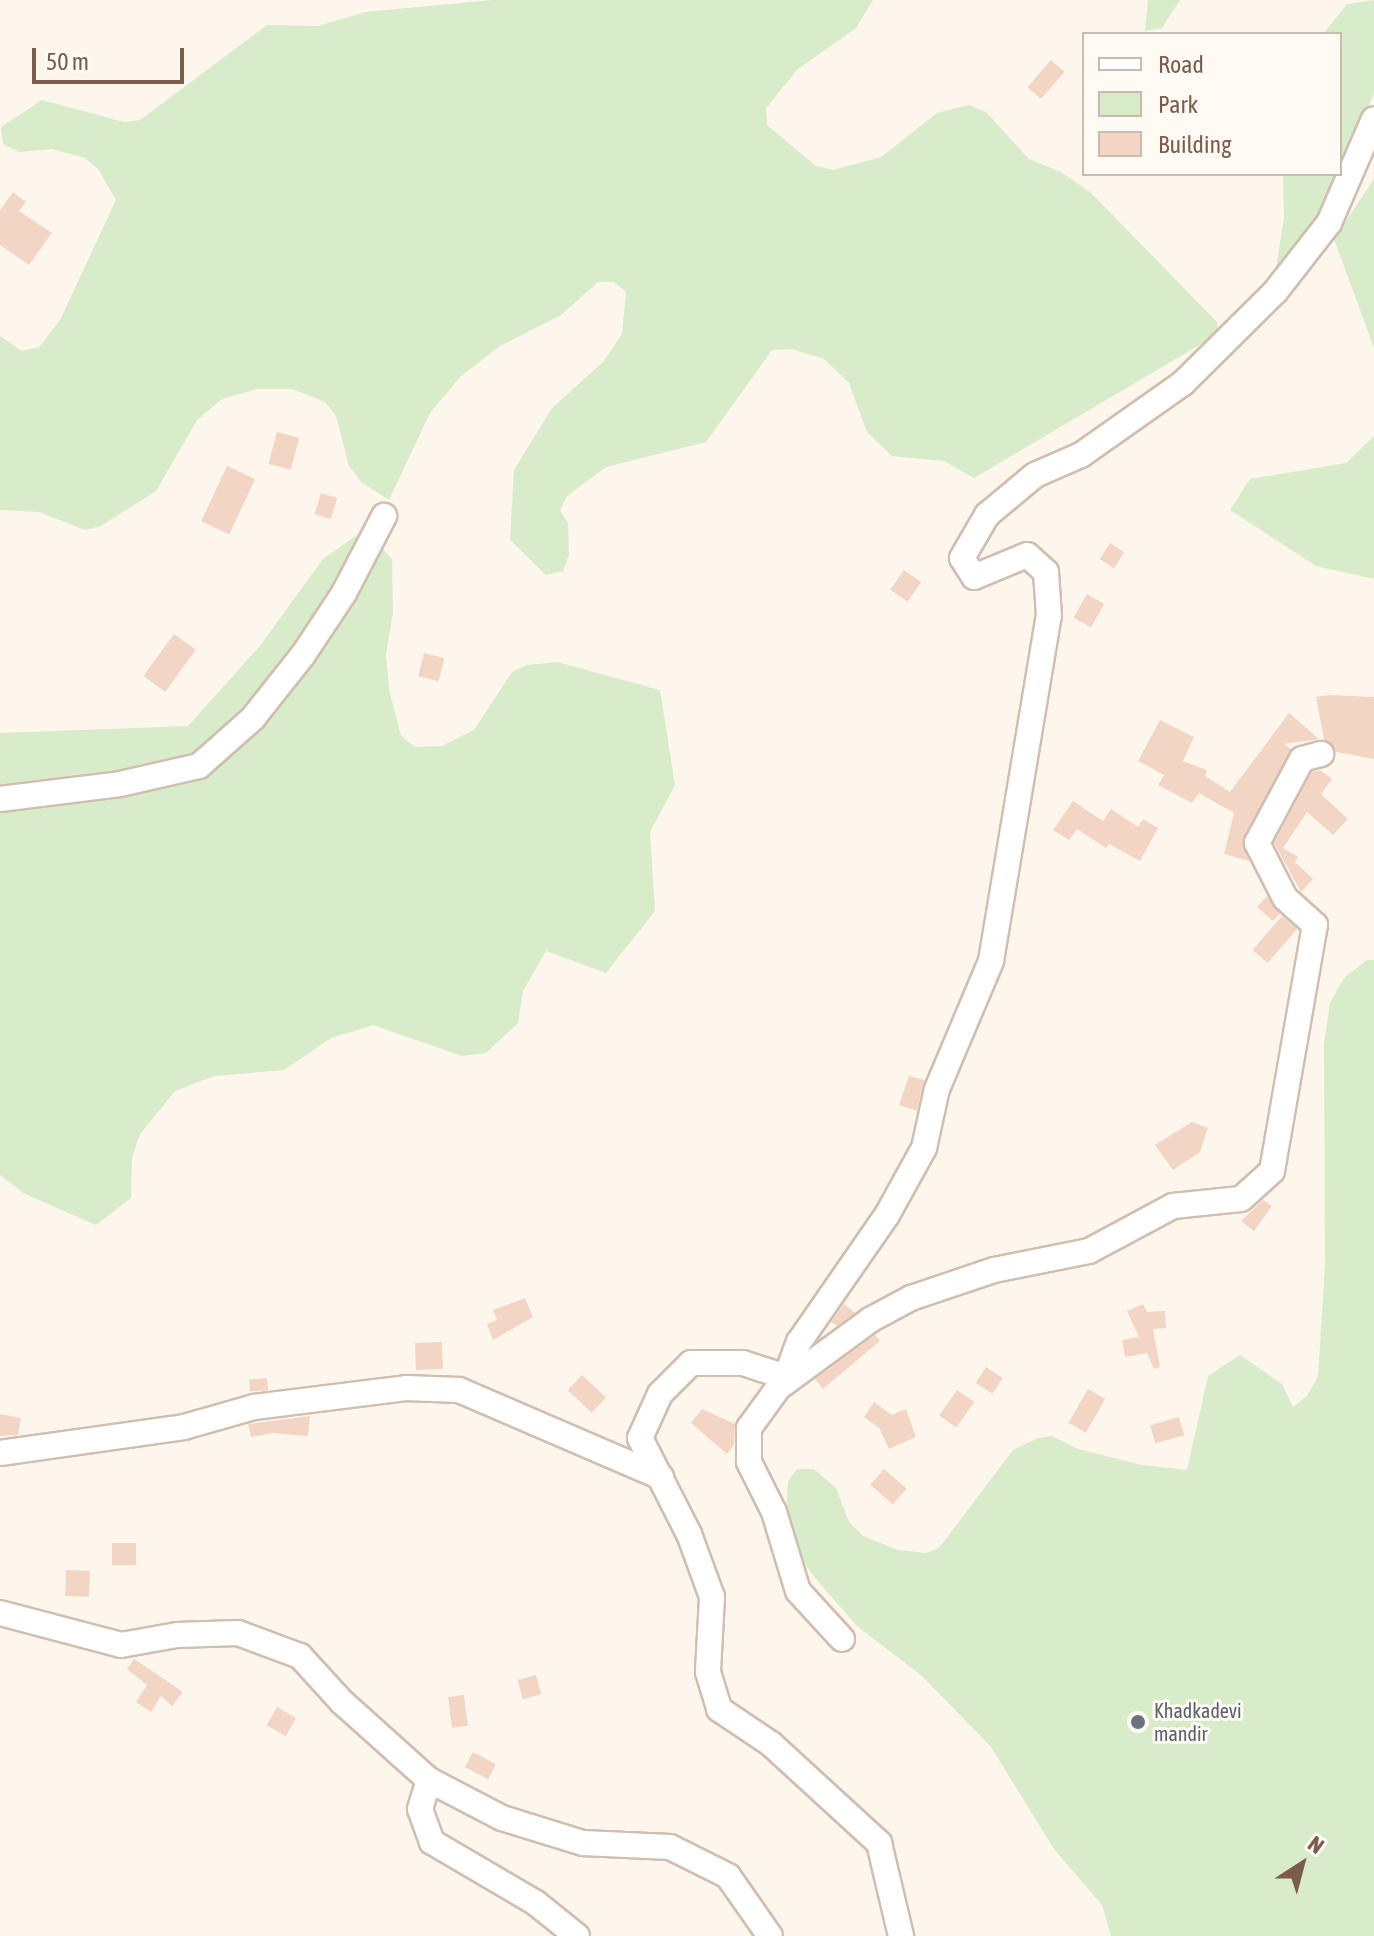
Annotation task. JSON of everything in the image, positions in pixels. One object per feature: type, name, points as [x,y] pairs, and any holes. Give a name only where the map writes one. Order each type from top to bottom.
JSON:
[{"type":"street","points":[[842,1639],[798,1591],[774,1512],[749,1462],[749,1428],[782,1382],[799,1342],[887,1215],[924,1148],[937,1089],[991,961],[1049,616],[1046,572],[1027,555],[974,577],[962,558],[987,515],[1035,475],[1081,455],[1183,383],[1275,292],[1329,223],[1374,119]]},
{"type":"street","points":[[0,799],[120,784],[199,766],[253,718],[303,655],[344,593],[384,516]]},
{"type":"street","points":[[782,1382],[870,1320],[911,1298],[994,1270],[1089,1251],[1173,1206],[1241,1199],[1272,1171],[1315,925],[1285,898],[1257,843],[1302,759],[1321,754]]},
{"type":"street","points":[[782,1382],[743,1363],[691,1363],[660,1394],[640,1438],[689,1534],[712,1597],[708,1672],[719,1709],[771,1744],[879,1843],[901,1936]]},
{"type":"street","points":[[0,1453],[184,1427],[254,1407],[406,1388],[459,1390],[659,1476]]},
{"type":"street","points":[[0,1613],[121,1645],[177,1635],[238,1633],[300,1656],[342,1702],[429,1780],[502,1818],[583,1843],[670,1847],[728,1876],[770,1936]]},
{"type":"street","points":[[429,1780],[420,1809],[432,1842],[536,1903],[577,1936]]},
{"type":"green space","points":[[492,0],[873,0],[856,28],[798,69],[766,108],[767,125],[816,166],[833,170],[881,157],[937,113],[969,105],[986,112],[1029,159],[1061,172],[1090,192],[1217,322],[1218,334],[974,478],[944,461],[892,456],[867,432],[849,383],[824,359],[792,349],[772,350],[706,442],[606,467],[567,496],[560,510],[568,523],[569,555],[563,571],[546,575],[510,540],[514,470],[552,408],[603,362],[622,334],[626,292],[614,282],[598,282],[561,315],[500,346],[461,376],[430,413],[389,500],[361,482],[349,466],[336,416],[325,402],[292,389],[257,389],[222,399],[197,420],[156,491],[101,526],[85,530],[39,512],[0,510],[0,336],[22,351],[39,347],[60,320],[116,200],[98,169],[85,158],[52,149],[19,152],[3,144],[1,127],[42,100],[124,122],[140,120],[267,25],[318,26],[365,12]]},
{"type":"green space","points":[[1148,0],[1180,0],[1162,28],[1145,31]]},
{"type":"green space","points":[[1374,0],[1374,93],[1342,176],[1342,32],[1325,32],[1347,4]]},
{"type":"green space","points":[[1283,176],[1342,176],[1304,252],[1276,268],[1284,218]]},
{"type":"green space","points":[[1374,179],[1374,348],[1334,239]]},
{"type":"green space","points":[[1374,436],[1374,579],[1316,566],[1230,510],[1250,479],[1346,463]]},
{"type":"green space","points":[[364,530],[392,559],[393,613],[386,654],[389,690],[401,736],[415,747],[442,746],[474,730],[512,672],[527,665],[557,662],[660,690],[675,785],[650,832],[655,911],[606,973],[546,951],[523,991],[518,1023],[486,1053],[462,1056],[373,1025],[331,1038],[284,1070],[214,1076],[175,1091],[140,1134],[132,1157],[131,1198],[96,1225],[25,1194],[0,1175],[0,733],[188,726],[259,647],[323,559]]},
{"type":"green space","points":[[1367,960],[1374,960],[1374,1936],[1111,1936],[1102,1905],[1054,1849],[991,1747],[922,1676],[857,1626],[799,1556],[786,1514],[788,1481],[797,1469],[814,1469],[836,1488],[849,1522],[863,1536],[898,1550],[926,1553],[939,1548],[1013,1450],[1038,1438],[1052,1436],[1078,1449],[1142,1465],[1187,1470],[1208,1376],[1240,1355],[1282,1384],[1293,1407],[1307,1396],[1318,1376],[1325,1265],[1324,1044],[1330,1003],[1344,978]]},
{"type":"building","points":[[1051,60],[1065,72],[1041,99],[1027,87]]},
{"type":"building","points":[[13,192],[26,202],[19,211],[52,233],[29,265],[0,245],[0,210]]},
{"type":"building","points":[[277,432],[299,438],[291,470],[268,464]]},
{"type":"building","points":[[227,466],[255,479],[229,534],[201,521]]},
{"type":"building","points":[[321,493],[337,498],[331,519],[315,514]]},
{"type":"building","points":[[1110,543],[1124,552],[1114,568],[1100,559]]},
{"type":"building","points":[[904,570],[921,582],[907,602],[890,590]]},
{"type":"building","points":[[1087,594],[1104,604],[1091,627],[1074,617]]},
{"type":"building","points":[[174,634],[196,650],[165,692],[143,676]]},
{"type":"building","points":[[424,653],[444,658],[439,681],[418,676]]},
{"type":"building","points":[[1316,697],[1374,697],[1374,759],[1336,752],[1324,739]]},
{"type":"building","points":[[1289,713],[1319,739],[1284,744],[1291,749],[1244,837],[1249,861],[1224,854],[1234,813],[1199,793],[1192,803],[1158,785],[1164,775],[1138,761],[1160,720],[1194,737],[1183,761],[1207,770],[1205,776],[1230,792]]},
{"type":"building","points":[[1320,770],[1332,779],[1321,794],[1348,819],[1333,835],[1307,812],[1283,848],[1298,857],[1295,862],[1313,879],[1301,892],[1274,843],[1312,772]]},
{"type":"building","points":[[1073,801],[1103,821],[1111,809],[1138,827],[1143,819],[1158,828],[1140,861],[1109,844],[1106,848],[1077,829],[1069,840],[1053,830]]},
{"type":"building","points":[[1267,896],[1280,914],[1273,921],[1257,907]]},
{"type":"building","points":[[1282,916],[1297,929],[1268,963],[1252,950]]},
{"type":"building","points":[[909,1076],[924,1080],[917,1111],[899,1105]]},
{"type":"building","points":[[1192,1122],[1208,1128],[1200,1152],[1173,1170],[1155,1145]]},
{"type":"building","points":[[1263,1200],[1272,1206],[1254,1231],[1241,1221]]},
{"type":"building","points":[[525,1298],[533,1317],[493,1340],[487,1324],[497,1320],[493,1310]]},
{"type":"building","points":[[844,1304],[855,1313],[837,1326],[831,1322]]},
{"type":"building","points":[[1143,1304],[1147,1312],[1165,1311],[1166,1328],[1153,1329],[1160,1367],[1154,1369],[1147,1353],[1125,1357],[1122,1340],[1139,1337],[1127,1311]]},
{"type":"building","points":[[875,1335],[880,1341],[823,1389],[815,1379]]},
{"type":"building","points":[[442,1342],[443,1369],[416,1370],[415,1343]]},
{"type":"building","points":[[986,1367],[1003,1378],[992,1394],[976,1383]]},
{"type":"building","points":[[582,1375],[606,1398],[592,1413],[568,1390]]},
{"type":"building","points":[[267,1378],[268,1390],[250,1392],[249,1380]]},
{"type":"building","points":[[1088,1389],[1105,1399],[1086,1433],[1068,1423]]},
{"type":"building","points":[[957,1390],[974,1402],[956,1427],[939,1415]]},
{"type":"building","points":[[874,1402],[892,1415],[906,1409],[916,1437],[889,1449],[879,1428],[864,1417]]},
{"type":"building","points":[[702,1409],[735,1424],[734,1445],[727,1454],[691,1423]]},
{"type":"building","points":[[0,1414],[21,1418],[18,1435],[0,1436]]},
{"type":"building","points":[[310,1416],[308,1436],[273,1433],[251,1437],[248,1424]]},
{"type":"building","points":[[1179,1417],[1184,1435],[1155,1444],[1150,1425]]},
{"type":"building","points":[[884,1469],[907,1489],[893,1505],[870,1485]]},
{"type":"building","points":[[112,1543],[136,1543],[136,1565],[112,1565]]},
{"type":"building","points":[[66,1570],[90,1571],[89,1597],[65,1596]]},
{"type":"building","points":[[134,1659],[183,1692],[172,1706],[161,1696],[151,1712],[136,1702],[147,1685],[127,1669]]},
{"type":"building","points":[[536,1675],[541,1694],[523,1699],[518,1680]]},
{"type":"building","points":[[464,1695],[468,1726],[452,1728],[448,1697]]},
{"type":"building","points":[[277,1707],[296,1718],[286,1736],[266,1725]]},
{"type":"building","points":[[473,1752],[496,1764],[488,1779],[465,1767]]},
{"type":"place","name":"Khadkadevi mandir","points":[[1138,1722]]}]
